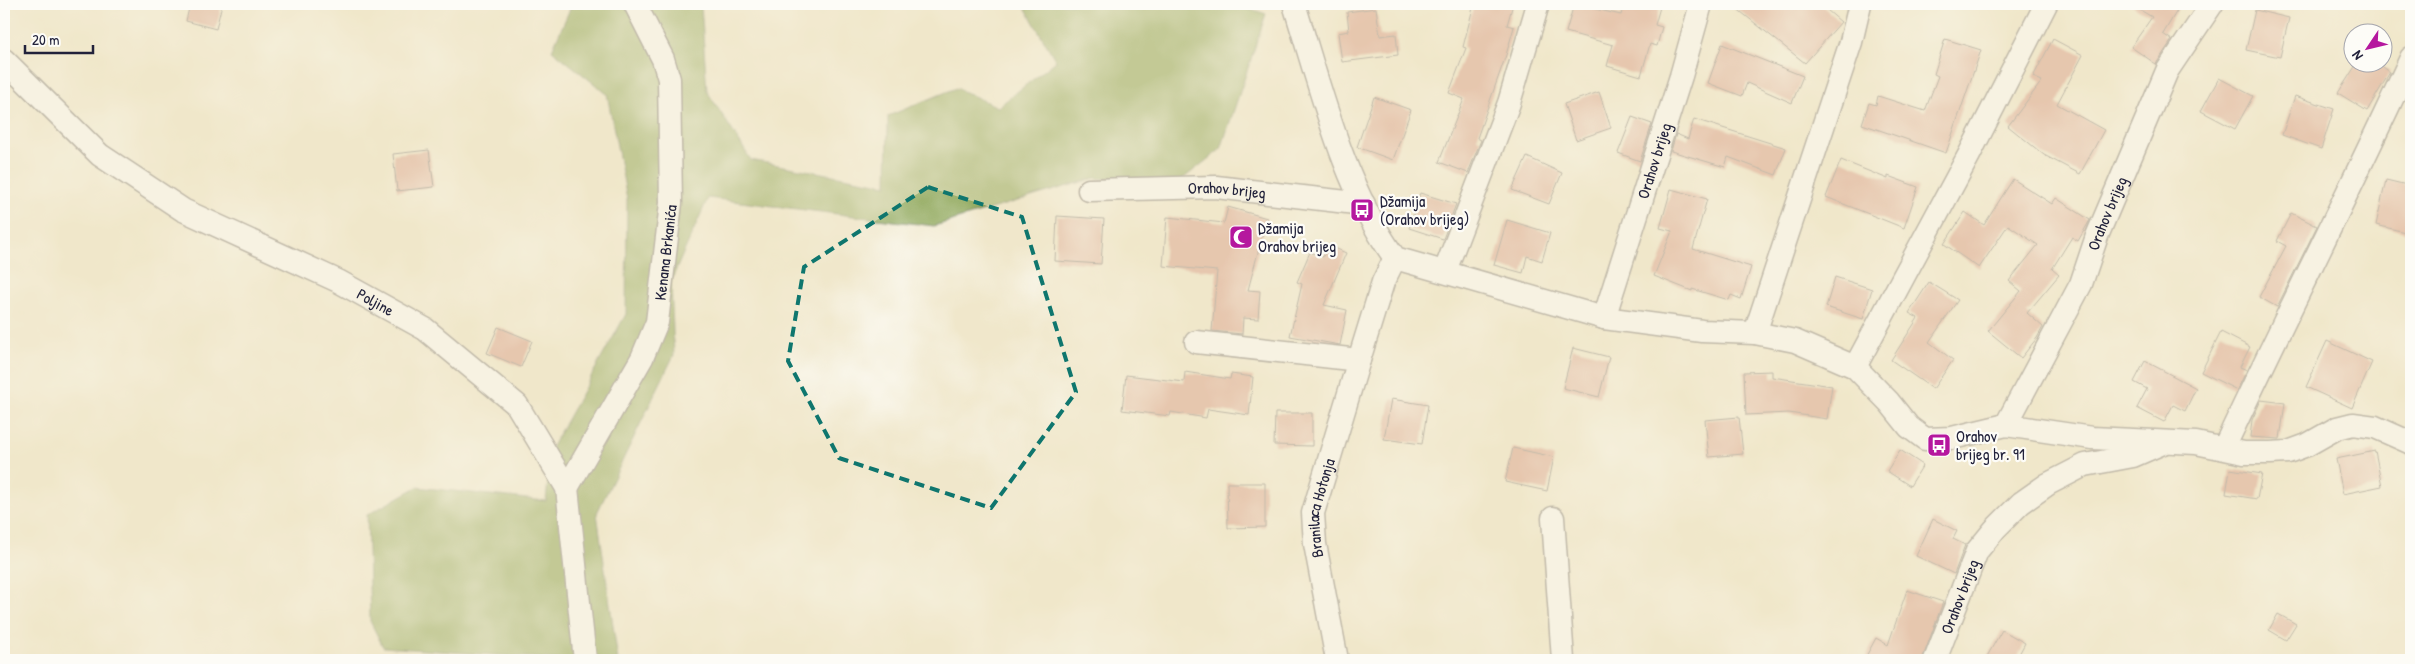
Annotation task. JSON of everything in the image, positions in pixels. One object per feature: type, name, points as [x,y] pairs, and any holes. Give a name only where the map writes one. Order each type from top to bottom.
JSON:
[{"type":"street","name":"Kenana Brkanića","points":[[567,488],[642,358],[656,322],[670,203],[669,79],[663,59],[635,4]]},
{"type":"street","points":[[1294,4],[1339,143],[1377,233],[1395,258],[1604,318],[1702,331],[1755,333],[1795,341],[1855,367],[1909,427],[1925,439],[1952,438],[2006,425],[2092,438],[2168,441],[2224,448],[2244,453],[2288,452],[2307,445],[2337,428],[2353,424],[2375,427],[2411,443]]},
{"type":"street","points":[[1445,271],[1509,103],[1538,4]]},
{"type":"street","name":"Orahov brijeg","points":[[1604,318],[1678,85],[1701,4]]},
{"type":"street","points":[[1755,333],[1851,42],[1860,4]]},
{"type":"street","points":[[1855,367],[1969,155],[2046,4]]},
{"type":"street","name":"Orahov brijeg","points":[[2006,425],[2081,284],[2097,236],[2168,71],[2212,4]]},
{"type":"street","points":[[2224,448],[2266,357],[2359,172],[2411,58]]},
{"type":"street","name":"Poljine","points":[[4,60],[100,155],[183,210],[338,281],[425,329],[517,406],[567,488],[585,660]]},
{"type":"street","name":"Orahov brijeg","points":[[1089,190],[1216,187],[1364,204]]},
{"type":"street","name":"Branilaca Hotonja","points":[[1337,660],[1315,544],[1313,513],[1383,282],[1395,258]]},
{"type":"street","points":[[1196,342],[1359,360]]},
{"type":"street","name":"Orahov brijeg","points":[[1935,660],[1977,551],[1995,529],[2021,503],[2048,484],[2085,466],[2133,456],[2168,441]]},
{"type":"street","points":[[1553,518],[1563,660]]},
{"type":"highlighted area","points":[[928,187],[1022,217],[1076,392],[991,508],[839,458],[788,361],[804,267]]},
{"type":"green space","points":[[572,4],[701,4],[707,91],[751,160],[887,185],[888,116],[956,88],[998,107],[1056,61],[1023,4],[1237,4],[1266,14],[1221,149],[1175,185],[1095,178],[934,226],[708,198],[671,281],[674,355],[597,513],[618,660],[563,660],[383,647],[370,621],[367,515],[417,487],[546,501],[551,448],[626,314],[627,199],[607,94],[552,50]]},
{"type":"building","points":[[190,4],[222,4],[216,29],[186,21]]},
{"type":"building","points":[[1474,4],[1513,4],[1507,25],[1514,27],[1477,138],[1481,140],[1468,173],[1439,162],[1464,99],[1449,93],[1466,48],[1463,47]]},
{"type":"building","points":[[1574,4],[1621,15],[1624,4],[1649,4],[1660,7],[1655,25],[1662,27],[1657,46],[1650,44],[1641,76],[1607,66],[1613,45],[1566,32]]},
{"type":"building","points":[[1731,4],[1820,4],[1841,22],[1805,63]]},
{"type":"building","points":[[2130,4],[2181,4],[2163,34],[2172,40],[2156,64],[2131,47],[2152,17]]},
{"type":"building","points":[[1376,8],[1380,36],[1396,34],[1398,55],[1342,62],[1338,33],[1349,31],[1347,12]]},
{"type":"building","points":[[2255,10],[2289,18],[2280,57],[2246,50]]},
{"type":"building","points":[[1945,39],[1981,50],[1946,153],[1862,124],[1869,103],[1876,105],[1878,96],[1925,111],[1938,76],[1934,74]]},
{"type":"building","points":[[2053,39],[2083,55],[2057,104],[2104,130],[2080,174],[2044,155],[2008,126],[2042,81],[2033,77]]},
{"type":"building","points":[[1722,44],[1803,76],[1792,103],[1747,83],[1742,96],[1708,83]]},
{"type":"building","points":[[2352,72],[2390,72],[2367,111],[2338,93]]},
{"type":"building","points":[[2219,78],[2253,96],[2235,129],[2201,111]]},
{"type":"building","points":[[1599,92],[1611,128],[1576,140],[1564,104]]},
{"type":"building","points":[[2295,96],[2334,109],[2321,149],[2282,135]]},
{"type":"building","points":[[1374,97],[1411,110],[1393,160],[1357,147]]},
{"type":"building","points":[[1632,117],[1652,124],[1640,161],[1618,153]]},
{"type":"building","points":[[1694,119],[1786,148],[1776,175],[1728,157],[1725,167],[1671,151],[1676,134],[1688,139]]},
{"type":"building","points":[[429,150],[434,187],[397,191],[393,154]]},
{"type":"building","points":[[1527,157],[1562,173],[1549,204],[1512,190]]},
{"type":"building","points":[[1841,160],[1888,179],[1888,176],[1918,187],[1904,228],[1826,197]]},
{"type":"building","points":[[2013,179],[2052,204],[2056,198],[2090,220],[2078,241],[2072,237],[2052,269],[2059,275],[2027,313],[2043,327],[2021,358],[1988,331],[2021,291],[2009,281],[2038,245],[2008,225],[1979,268],[1944,244],[1965,212],[1984,225]]},
{"type":"building","points":[[2386,180],[2411,186],[2411,222],[2409,233],[2376,225]]},
{"type":"building","points":[[1671,189],[1707,199],[1693,249],[1751,267],[1741,299],[1731,295],[1729,300],[1692,289],[1692,291],[1654,276],[1672,231],[1660,228]]},
{"type":"building","points":[[1420,193],[1456,204],[1443,239],[1409,228]]},
{"type":"building","points":[[1228,207],[1267,218],[1248,290],[1260,291],[1258,319],[1243,318],[1242,334],[1212,331],[1217,271],[1163,266],[1167,217],[1224,223]]},
{"type":"building","points":[[2291,213],[2317,226],[2277,307],[2259,297],[2286,246],[2277,241]]},
{"type":"building","points":[[1057,216],[1104,219],[1101,264],[1055,261]]},
{"type":"building","points":[[1507,220],[1550,233],[1542,261],[1527,256],[1523,273],[1494,265]]},
{"type":"building","points":[[1328,245],[1346,253],[1324,305],[1347,310],[1340,345],[1290,336],[1302,284],[1297,282],[1310,252],[1323,257]]},
{"type":"building","points":[[1835,277],[1872,289],[1863,319],[1826,307]]},
{"type":"building","points":[[1929,282],[1958,300],[1929,342],[1953,360],[1933,389],[1891,360],[1918,318],[1909,313]]},
{"type":"building","points":[[498,327],[532,341],[521,367],[487,353]]},
{"type":"building","points":[[2221,332],[2250,347],[2240,367],[2247,370],[2237,390],[2201,372]]},
{"type":"building","points":[[2327,341],[2372,362],[2352,408],[2306,387]]},
{"type":"building","points":[[1573,348],[1609,357],[1599,397],[1563,388]]},
{"type":"building","points":[[2145,361],[2196,388],[2185,411],[2173,405],[2164,422],[2137,408],[2147,389],[2134,382]]},
{"type":"building","points":[[1772,371],[1772,377],[1832,386],[1827,419],[1789,413],[1746,415],[1744,372]]},
{"type":"building","points":[[1185,372],[1230,379],[1231,374],[1253,377],[1249,415],[1208,409],[1206,418],[1171,412],[1170,416],[1122,410],[1126,375],[1184,382]]},
{"type":"building","points":[[1391,399],[1428,405],[1422,444],[1384,439]]},
{"type":"building","points":[[2261,400],[2285,403],[2280,439],[2250,437],[2252,420]]},
{"type":"building","points":[[1275,413],[1312,413],[1312,446],[1274,445]]},
{"type":"building","points":[[1739,417],[1743,454],[1709,457],[1705,420]]},
{"type":"building","points":[[1513,448],[1554,457],[1547,491],[1505,482]]},
{"type":"building","points":[[1900,450],[1923,465],[1910,486],[1887,471]]},
{"type":"building","points":[[2375,451],[2382,486],[2343,494],[2336,459]]},
{"type":"building","points":[[2230,469],[2262,474],[2257,499],[2226,494]]},
{"type":"building","points":[[1227,483],[1265,483],[1265,527],[1228,528]]},
{"type":"building","points":[[1933,519],[1957,531],[1953,539],[1965,545],[1954,574],[1916,556]]},
{"type":"building","points":[[1907,590],[1943,602],[1922,660],[1864,660],[1876,638],[1888,645]]},
{"type":"building","points":[[2278,614],[2296,624],[2286,640],[2269,630]]},
{"type":"building","points":[[2002,630],[2025,643],[2016,660],[1985,660]]},
{"type":"place","name":"Džamija (Orahov brijeg)","points":[[1362,210]]},
{"type":"place","name":"Džamija Orahov brijeg","points":[[1241,237]]},
{"type":"place","name":"Orahov brijeg br. 91","points":[[1939,445]]}]
